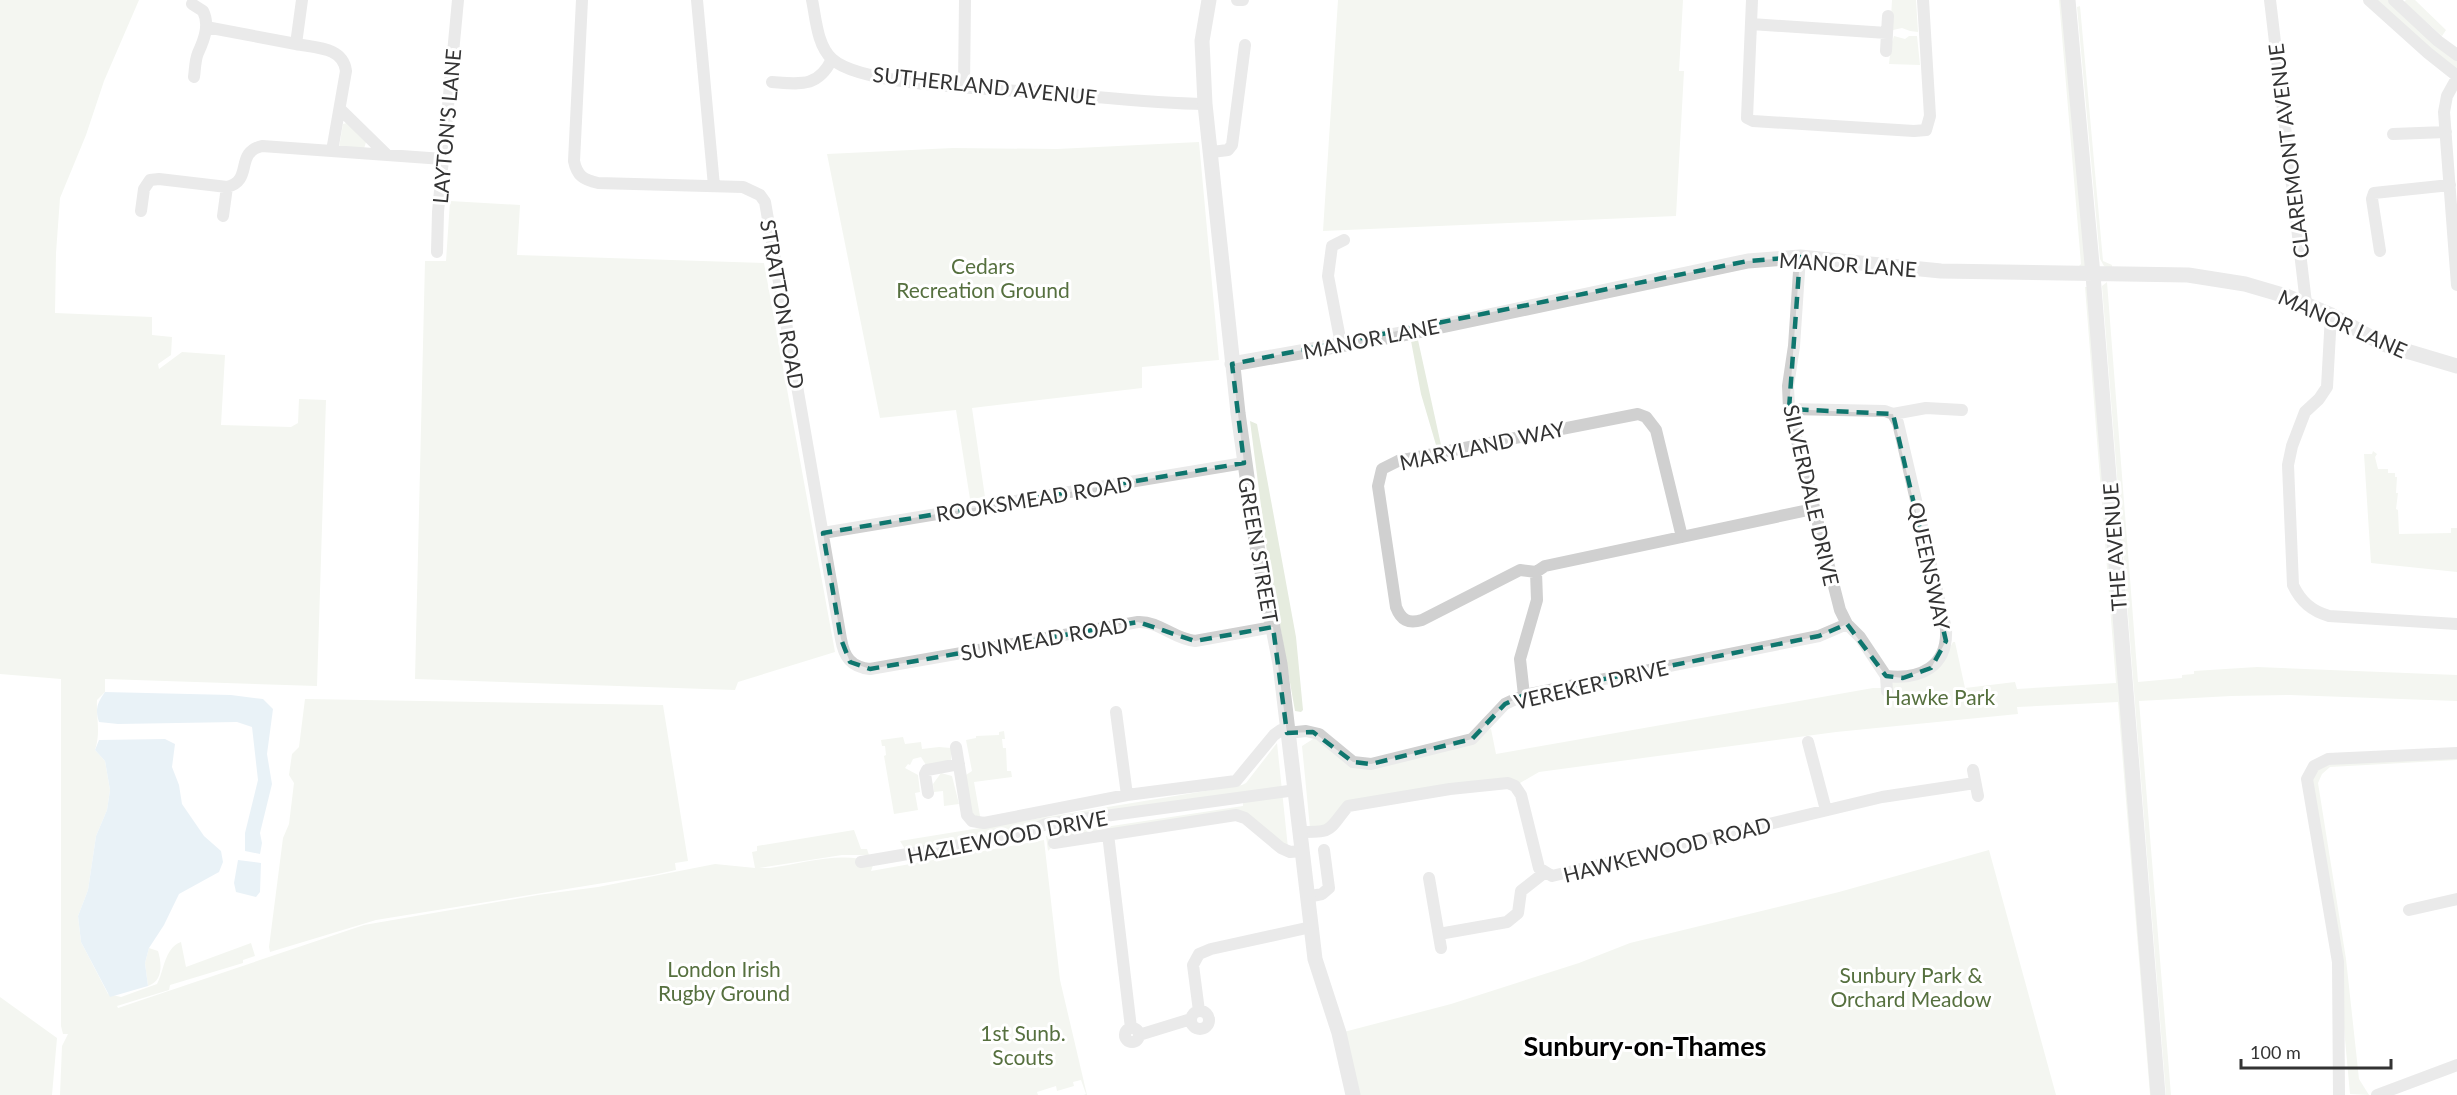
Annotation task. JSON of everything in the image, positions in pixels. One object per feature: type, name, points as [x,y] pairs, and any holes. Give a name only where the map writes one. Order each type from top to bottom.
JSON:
[{"type":"street","points":[[296,44],[302,0]]},
{"type":"street","name":"LAYTON'S LANE","points":[[437,252],[458,0]]},
{"type":"street","name":"STRATTON ROAD","points":[[582,0],[574,161],[579,175],[585,180],[598,183],[743,187],[753,190],[765,202],[843,651],[849,662]]},
{"type":"street","points":[[697,0],[714,186]]},
{"type":"street","points":[[772,82],[806,85],[815,80],[828,67],[832,59],[821,41],[812,0]]},
{"type":"street","points":[[964,0],[964,86]]},
{"type":"street","name":"GREEN STREET","points":[[1209,0],[1203,41],[1205,104],[1244,463],[1256,541],[1280,664],[1315,958],[1340,1033],[1353,1095]]},
{"type":"street","points":[[1237,0],[1243,0]]},
{"type":"street","points":[[1752,0],[1747,118],[1753,121],[1914,131],[1926,129],[1930,116],[1923,0]]},
{"type":"street","name":"THE AVENUE","points":[[2068,0],[2093,275],[2158,1095]]},
{"type":"street","name":"CLAREMONT AVENUE","points":[[2270,0],[2306,303]]},
{"type":"street","points":[[2369,0],[2457,77],[2447,96],[2444,112],[2457,285]]},
{"type":"street","points":[[2394,0],[2438,41],[2457,55]]},
{"type":"street","points":[[192,4],[203,11],[206,27],[194,77]]},
{"type":"street","points":[[1886,51],[1888,16]]},
{"type":"street","points":[[1751,24],[1887,33]]},
{"type":"street","points":[[206,27],[330,51],[342,58],[346,72],[332,151]]},
{"type":"street","points":[[1212,152],[1228,150],[1233,145],[1245,45]]},
{"type":"street","name":"SUTHERLAND AVENUE","points":[[832,59],[858,72],[895,80],[1205,104]]},
{"type":"street","points":[[340,109],[387,155]]},
{"type":"street","points":[[2393,134],[2446,132]]},
{"type":"street","points":[[141,211],[146,184],[154,179],[227,187],[233,185],[242,177],[245,159],[254,148],[270,146],[443,159]]},
{"type":"street","points":[[2380,251],[2372,199],[2374,193],[2450,185]]},
{"type":"street","points":[[223,216],[227,187]]},
{"type":"street","points":[[1341,344],[1328,276],[1332,246],[1344,240]]},
{"type":"street","name":"MANOR LANE","points":[[1232,364],[1413,332],[1748,261],[1800,256],[1941,271],[2188,275],[2218,279],[2271,291],[2306,303],[2391,347],[2457,366]]},
{"type":"street","name":"SILVERDALE DRIVE","points":[[1800,256],[1794,346],[1788,386],[1789,409],[1840,610],[1847,624]]},
{"type":"street","points":[[2331,315],[2327,387],[2319,399],[2305,412],[2292,446],[2288,465],[2293,585],[2306,605],[2329,616],[2457,624]]},
{"type":"street","points":[[1789,409],[1885,411],[1893,414],[1926,408],[1962,410]]},
{"type":"street","name":"MARYLAND WAY","points":[[1682,537],[1656,430],[1646,417],[1638,414],[1398,461],[1382,469],[1378,486],[1396,607],[1399,615],[1406,621],[1413,622],[1422,620],[1520,570],[1536,572],[1545,566],[1682,537],[1813,509]]},
{"type":"street","name":"QUEENSWAY","points":[[1886,676],[1903,678],[1931,668],[1941,657],[1946,641],[1946,628],[1898,423],[1893,414]]},
{"type":"street","name":"ROOKSMEAD ROAD","points":[[824,533],[1244,463]]},
{"type":"street","points":[[1524,695],[1520,659],[1537,600],[1536,572]]},
{"type":"street","name":"SUNMEAD ROAD","points":[[849,662],[858,668],[870,669],[1138,622],[1147,622],[1183,640],[1195,641],[1273,627]]},
{"type":"street","points":[[1847,624],[1860,637],[1886,676],[1887,691]]},
{"type":"street","name":"VEREKER DRIVE","points":[[1287,731],[1319,734],[1353,762],[1371,764],[1472,739],[1505,704],[1524,695],[1819,636],[1847,624]]},
{"type":"street","points":[[1116,712],[1127,795]]},
{"type":"street","points":[[956,747],[966,810],[972,821],[984,823],[1127,795],[1236,781],[1274,735],[1281,730],[1287,731]]},
{"type":"street","points":[[1808,742],[1826,810]]},
{"type":"street","points":[[2339,1095],[2338,962],[2307,779],[2314,766],[2328,759],[2457,753]]},
{"type":"street","points":[[928,793],[925,774],[927,770],[959,765]]},
{"type":"street","name":"HAWKEWOOD ROAD","points":[[1299,832],[1326,832],[1348,806],[1450,789],[1508,783],[1519,790],[1539,868],[1544,873],[1559,876],[1882,797],[1977,790],[1973,770]]},
{"type":"street","name":"HAZLEWOOD DRIVE","points":[[861,862],[1020,835],[1046,824],[1296,790]]},
{"type":"street","points":[[1054,843],[1236,815],[1245,818],[1286,851],[1301,851]]},
{"type":"street","points":[[1108,834],[1135,1031],[1195,1015],[1193,965],[1199,954],[1211,949],[1311,927]]},
{"type":"street","points":[[1307,897],[1322,894],[1329,888],[1324,850]]},
{"type":"street","points":[[1439,934],[1507,922],[1518,913],[1521,891],[1544,873]]},
{"type":"street","points":[[1434,884],[1441,948]]},
{"type":"street","points":[[2409,910],[2457,899]]},
{"type":"street","points":[[2377,1095],[2457,1065]]},
{"type":"highlighted area","points":[[1800,257],[1789,409],[1893,414],[1946,641],[1931,668],[1903,678],[1886,676],[1847,624],[1819,636],[1524,695],[1505,704],[1472,739],[1371,764],[1353,762],[1313,732],[1287,733],[1273,627],[1195,641],[1138,622],[870,669],[850,662],[841,639],[823,533],[1244,463],[1232,364],[1748,261]]},
{"type":"green space","points":[[0,0],[139,0],[104,81],[86,135],[60,198],[55,313],[152,317],[152,335],[172,337],[171,355],[158,364],[159,369],[182,352],[225,355],[221,425],[291,427],[298,423],[299,399],[326,400],[317,686],[105,679],[105,692],[97,700],[98,731],[95,750],[105,761],[110,790],[107,810],[96,836],[88,890],[78,916],[81,942],[108,994],[121,997],[157,984],[171,949],[181,942],[186,967],[251,943],[255,956],[243,960],[243,963],[170,985],[169,990],[117,1006],[118,1008],[364,925],[598,887],[715,864],[755,868],[752,852],[757,851],[757,846],[854,830],[861,849],[867,849],[869,855],[842,855],[759,868],[822,859],[848,858],[874,862],[871,871],[1044,840],[1060,980],[1087,1095],[1084,1095],[1086,1094],[1081,1080],[1073,1082],[1074,1086],[1057,1091],[1056,1086],[1037,1092],[1038,1095],[60,1095],[62,1046],[68,1034],[63,1034],[61,1026],[61,679],[0,674]]},
{"type":"green space","points":[[1338,0],[1683,0],[1679,71],[1684,71],[1676,216],[1323,231]]},
{"type":"green space","points":[[1892,0],[1916,0],[1918,32],[1902,28],[1893,30]]},
{"type":"green space","points":[[2059,0],[2064,0],[2088,257],[2084,269],[2076,269],[2081,264]]},
{"type":"green space","points":[[2371,0],[2394,0],[2457,55],[2457,76]]},
{"type":"green space","points":[[2415,0],[2446,30],[2442,36],[2404,2]]},
{"type":"green space","points":[[2080,6],[2103,261],[2112,265],[2112,269],[2104,266],[2100,259],[2077,7]]},
{"type":"green space","points":[[1894,36],[1905,39],[1909,36],[1917,36],[1920,65],[1889,64]]},
{"type":"green space","points":[[347,123],[366,142],[364,149],[339,148],[343,124]]},
{"type":"green space","name":"Cedars Recreation Ground","points":[[1199,142],[1219,360],[1142,367],[1142,388],[972,408],[985,497],[970,499],[956,410],[880,418],[827,154],[953,148],[1057,149]]},
{"type":"green space","points":[[450,201],[520,205],[517,255],[764,263],[835,652],[738,682],[735,690],[415,679],[425,261],[446,261]]},
{"type":"green space","points":[[2107,282],[2138,682],[2182,678],[2182,675],[2194,674],[2194,671],[2257,667],[2457,675],[2457,701],[2290,695],[2139,701],[2171,1095],[2166,1095],[2102,286]]},
{"type":"green space","name":"Hawke Park","points":[[2085,287],[2089,287],[2155,1095],[2150,1095],[2118,702],[2017,707],[2018,714],[1836,732],[1539,772],[1520,783],[1349,801],[1330,826],[1310,828],[1302,746],[1313,739],[1317,739],[1352,765],[1491,729],[1496,754],[1873,688],[1892,688],[1892,683],[1911,678],[1935,665],[1948,652],[1953,642],[1955,642],[1965,688],[2015,682],[2017,689],[2116,683]]},
{"type":"green space","points":[[1418,340],[1441,445],[1436,445],[1421,394],[1411,341]]},
{"type":"green space","points":[[1250,421],[1257,424],[1296,637],[1303,710],[1301,712],[1295,711],[1267,552]]},
{"type":"green space","points":[[2373,451],[2377,454],[2375,457],[2378,469],[2388,469],[2388,473],[2395,473],[2397,477],[2396,509],[2398,510],[2399,534],[2451,533],[2451,528],[2457,528],[2457,572],[2371,563],[2364,454],[2372,454]]},
{"type":"green space","points":[[305,699],[663,705],[688,861],[675,863],[676,870],[653,875],[376,920],[270,952],[283,838],[289,824],[294,783],[289,775],[292,754],[299,747]]},
{"type":"green space","points":[[1004,731],[1005,739],[1002,739],[1003,748],[1006,748],[1007,771],[1011,771],[1012,777],[974,782],[980,816],[975,816],[970,811],[966,775],[972,771],[966,740],[976,738],[976,736],[999,735],[999,732]]},
{"type":"green space","points":[[903,737],[905,744],[921,742],[922,749],[951,748],[951,760],[926,765],[921,757],[913,759],[905,768],[918,775],[920,792],[915,793],[918,810],[894,814],[884,756],[886,755],[885,746],[882,746],[881,740]]},
{"type":"green space","points":[[1277,743],[1288,848],[1246,815],[1058,841],[1048,851],[1046,836],[1243,806],[1243,793],[905,849],[900,841],[1242,785]]},
{"type":"green space","points":[[2457,753],[2457,760],[2330,767],[2322,774],[2318,783],[2346,959],[2359,1079],[2369,1095],[2350,1094],[2338,962],[2310,771],[2314,766]]},
{"type":"green space","points":[[941,773],[952,776],[959,804],[944,806],[943,791],[934,792],[933,784]]},
{"type":"green space","name":"Sunbury Park & Orchard Meadow","points":[[1989,850],[2056,1095],[1353,1095],[1340,1033],[1451,1004],[1579,963],[1630,943],[1839,892]]},
{"type":"green space","points":[[149,948],[158,951],[161,966],[159,976],[153,984],[148,986],[145,963]]},
{"type":"green space","points":[[0,997],[57,1038],[52,1095],[0,1095]]},
{"type":"water","points":[[105,692],[231,695],[263,699],[273,709],[267,754],[272,784],[260,833],[262,843],[260,854],[245,851],[245,833],[258,780],[252,727],[237,722],[118,724],[99,722],[98,707]]},
{"type":"water","points":[[165,739],[175,744],[172,767],[179,785],[182,804],[204,836],[221,851],[223,862],[219,872],[179,894],[164,925],[149,948],[145,963],[148,986],[110,997],[81,942],[78,916],[88,890],[96,836],[107,810],[110,790],[105,761],[95,750],[99,740]]},
{"type":"water","points":[[238,860],[261,863],[260,892],[256,897],[236,892],[234,883]]},
{"type":"district","name":"Sunbury-on-Thames","points":[[1645,1045]]},
{"type":"park label","name":"London Irish Rugby Ground","points":[[724,980]]},
{"type":"park label","name":"1st Sunb. Scouts","points":[[1023,1044]]}]
